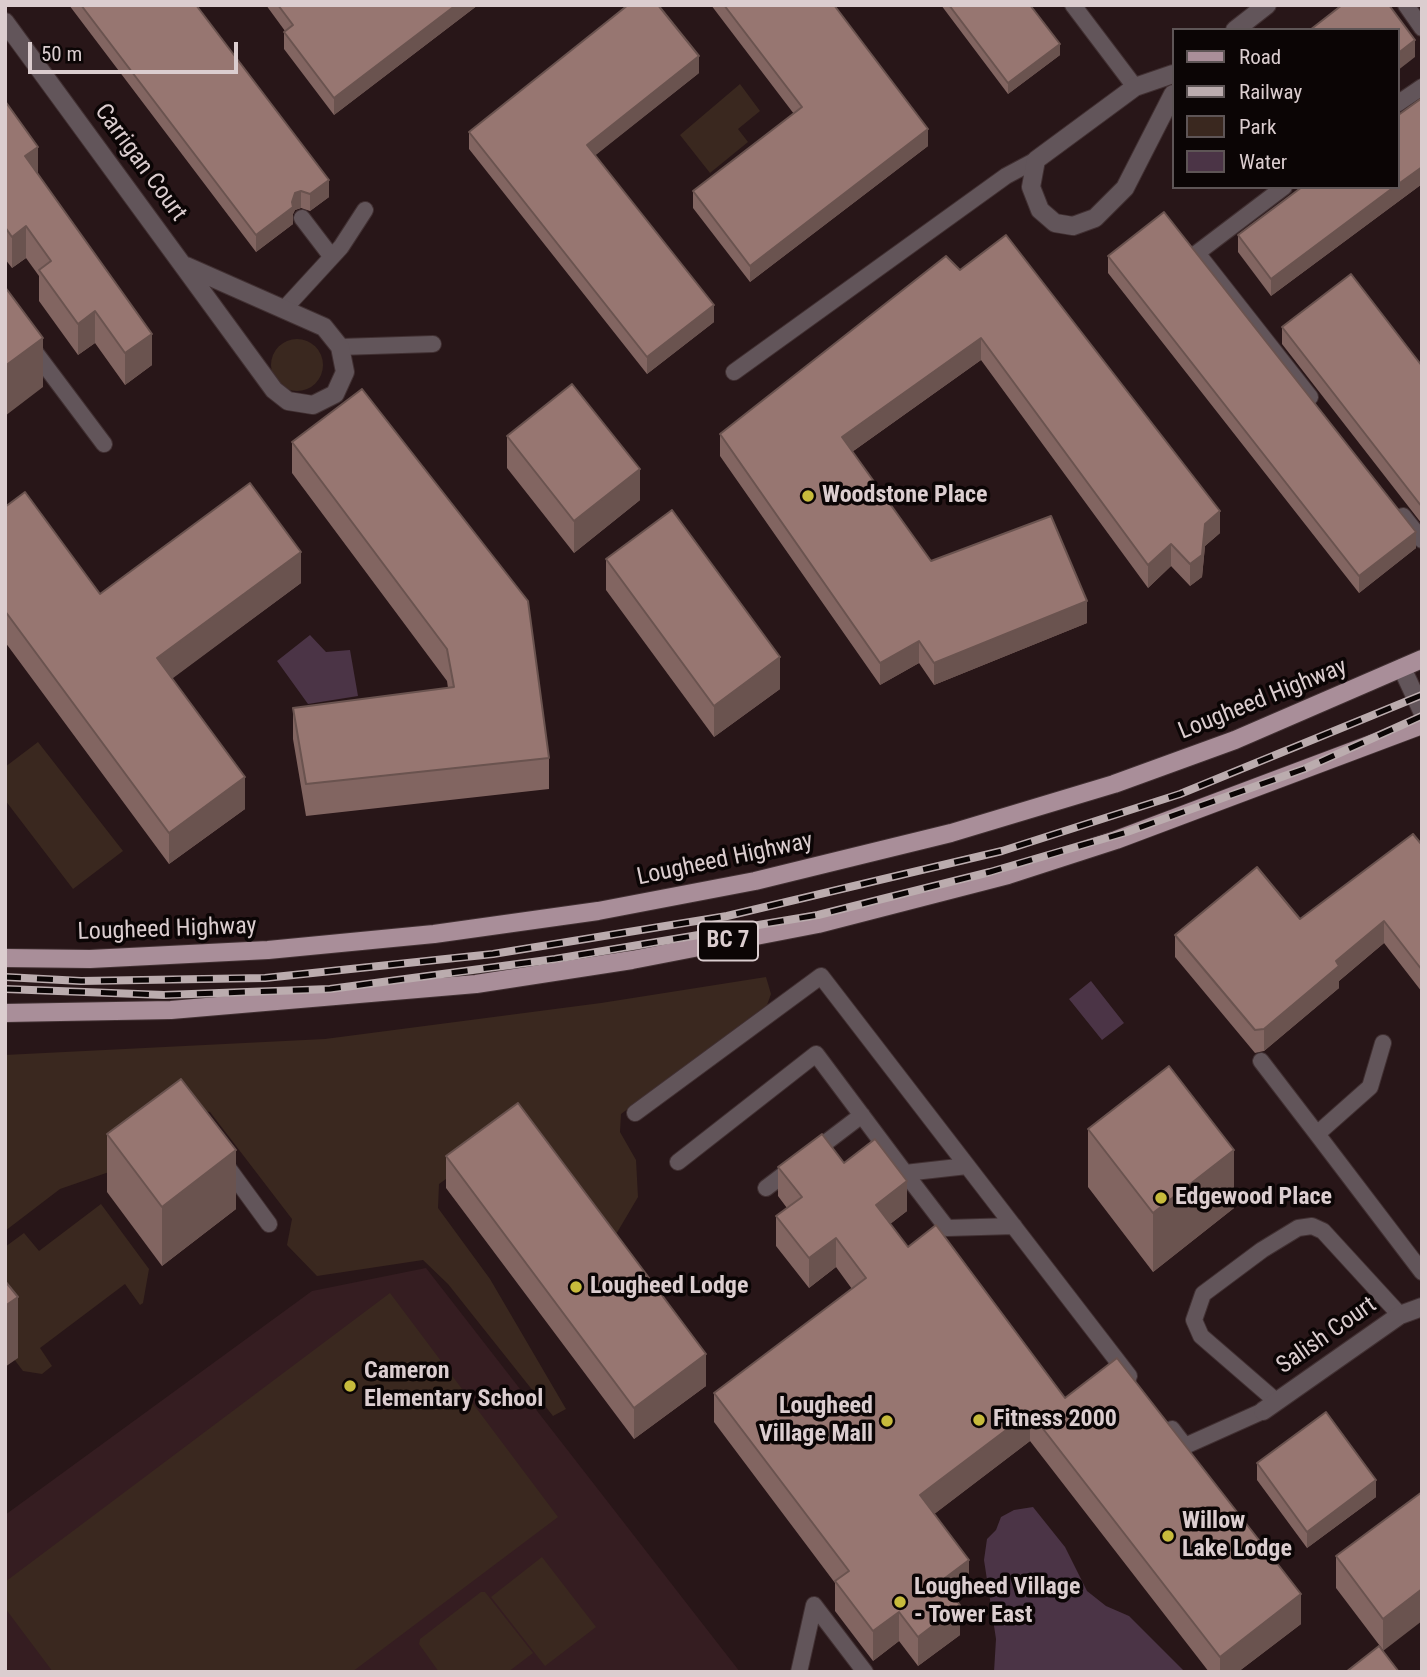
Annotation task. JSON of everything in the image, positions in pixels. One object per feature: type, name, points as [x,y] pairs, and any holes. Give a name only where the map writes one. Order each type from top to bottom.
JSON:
[{"type":"main road","name":"Lougheed Highway","points":[[5,958],[90,959],[268,950],[434,934],[598,911],[755,881],[951,833],[1114,783],[1235,740],[1422,659]]},
{"type":"main road","name":"BC 7","points":[[5,1013],[171,1010],[476,984],[632,960],[818,924],[1008,875],[1116,840],[1422,725]]},
{"type":"street","points":[[1238,28],[1267,5]]},
{"type":"street","name":"Carrigan Court","points":[[5,22],[186,266],[274,390],[288,401],[313,405],[335,394],[345,372],[340,347]]},
{"type":"street","points":[[1172,74],[1135,88],[1036,160],[1031,187],[1040,210],[1055,223],[1073,226],[1095,218],[1125,188],[1172,96]]},
{"type":"street","points":[[186,266],[324,327],[340,347]]},
{"type":"street","points":[[1402,668],[1422,711]]},
{"type":"street","name":"Salish Court","points":[[1269,1406],[1400,1315],[1422,1307]]},
{"type":"lane","points":[[1073,5],[1135,88]]},
{"type":"lane","points":[[1406,5],[1422,28]]},
{"type":"lane","points":[[1399,103],[1422,86]]},
{"type":"lane","points":[[734,372],[1006,176],[1036,160]]},
{"type":"lane","points":[[1281,189],[1197,253],[1322,412]]},
{"type":"lane","points":[[285,308],[331,256],[365,210]]},
{"type":"lane","points":[[302,218],[331,256]]},
{"type":"lane","points":[[22,336],[104,444]]},
{"type":"lane","points":[[340,347],[433,344]]},
{"type":"lane","points":[[1388,498],[1422,540]]},
{"type":"lane","points":[[635,1113],[821,976],[1142,1391]]},
{"type":"lane","points":[[1317,1134],[1370,1087],[1383,1043]]},
{"type":"lane","points":[[678,1162],[816,1054],[947,1228],[1014,1226]]},
{"type":"lane","points":[[1261,1061],[1422,1272]]},
{"type":"lane","points":[[766,1188],[862,1115]]},
{"type":"lane","points":[[215,1149],[269,1224]]},
{"type":"lane","points":[[905,1173],[967,1166]]},
{"type":"lane","points":[[1159,1413],[1185,1446],[1269,1406],[1201,1336],[1194,1320],[1203,1294],[1262,1250],[1298,1228],[1312,1226],[1323,1231],[1400,1315]]},
{"type":"lane","points":[[799,1672],[814,1605],[865,1672]]},
{"type":"shaded area","name":"Cameron Elementary School","points":[[426,1268],[740,1672],[5,1672],[5,1515],[312,1291]]},
{"type":"green space","points":[[740,84],[760,111],[738,129],[748,142],[710,173],[680,135]]},
{"type":"green space","points":[[297,339],[307,341],[315,347],[321,355],[321,375],[315,383],[307,389],[297,391],[287,389],[279,383],[273,375],[271,365],[273,355],[279,347],[287,341]]},
{"type":"green space","points":[[38,742],[123,851],[73,889],[5,800],[5,767]]},
{"type":"green space","points":[[766,977],[771,994],[767,1005],[621,1114],[620,1132],[636,1160],[638,1197],[615,1236],[524,1123],[439,1184],[438,1208],[490,1279],[566,1409],[553,1416],[448,1284],[423,1260],[317,1276],[287,1245],[292,1219],[210,1112],[197,1110],[109,1172],[60,1189],[5,1231],[5,1055],[325,1039],[601,1003]]},
{"type":"green space","points":[[101,1204],[149,1269],[143,1303],[140,1305],[125,1284],[40,1348],[52,1366],[42,1374],[23,1371],[5,1347],[5,1247],[24,1233],[39,1251]]},
{"type":"green space","name":"Cameron Elementary School","points":[[390,1293],[558,1517],[352,1672],[53,1672],[5,1608],[5,1582]]},
{"type":"green space","points":[[542,1557],[596,1627],[545,1666],[491,1597]]},
{"type":"green space","points":[[481,1592],[485,1592],[533,1653],[508,1672],[439,1672],[419,1644],[420,1639]]},
{"type":"water","points":[[310,635],[326,652],[350,650],[358,696],[308,704],[277,661]]},
{"type":"water","points":[[1091,981],[1124,1023],[1102,1040],[1069,999]]},
{"type":"water","points":[[1033,1507],[1065,1547],[1087,1591],[1106,1606],[1129,1616],[1185,1672],[994,1672],[996,1639],[984,1560],[987,1539],[996,1530],[1001,1517],[1014,1510]]},
{"type":"building","points":[[81,5],[196,5],[329,180],[310,194],[301,191],[295,193],[293,207],[256,235]]},
{"type":"building","points":[[278,5],[456,5],[334,98],[284,32],[293,25]]},
{"type":"building","points":[[628,5],[658,5],[699,56],[587,145],[714,305],[647,357],[469,132]]},
{"type":"building","points":[[724,5],[834,5],[928,129],[750,266],[693,191],[802,107]]},
{"type":"building","points":[[949,5],[1030,5],[1060,44],[1008,83]]},
{"type":"building","points":[[1342,5],[1389,5],[1415,40],[1399,52],[1399,28],[1313,28]]},
{"type":"building","points":[[1422,98],[1422,167],[1399,184],[1399,115]]},
{"type":"building","points":[[5,101],[38,147],[25,156],[152,334],[125,353],[95,311],[78,324],[39,270],[51,261],[26,226],[12,237],[5,227]]},
{"type":"building","points":[[1299,189],[1391,189],[1271,279],[1238,235]]},
{"type":"building","points":[[1164,212],[1416,532],[1359,576],[1108,256]]},
{"type":"building","name":"Woodstone Place","points":[[1006,235],[1220,511],[1205,524],[1202,555],[1190,564],[1171,544],[1148,565],[981,338],[842,437],[931,561],[1051,516],[1087,601],[934,663],[919,641],[880,663],[720,434],[946,256],[960,270]]},
{"type":"building","points":[[1351,274],[1422,366],[1422,507],[1282,327]]},
{"type":"building","points":[[5,287],[43,338],[5,366]]},
{"type":"building","points":[[572,384],[640,469],[574,521],[507,436]]},
{"type":"building","points":[[362,389],[528,601],[549,758],[306,784],[293,708],[454,687],[447,649],[292,442]]},
{"type":"building","points":[[250,483],[301,552],[157,658],[245,777],[169,833],[5,611],[5,507],[25,492],[100,594]]},
{"type":"building","points":[[672,510],[780,657],[714,706],[606,559]]},
{"type":"building","points":[[1413,834],[1422,845],[1422,970],[1384,921],[1336,961],[1339,966],[1264,1029],[1255,1030],[1175,935],[1257,867],[1300,919]]},
{"type":"building","points":[[1169,1066],[1234,1150],[1153,1213],[1088,1129]]},
{"type":"building","points":[[181,1079],[236,1150],[162,1207],[107,1134]]},
{"type":"building","name":"Lougheed Lodge","points":[[518,1103],[706,1354],[634,1408],[446,1156]]},
{"type":"building","points":[[822,1134],[844,1163],[875,1139],[907,1181],[876,1205],[908,1247],[936,1225],[1065,1398],[1117,1358],[1301,1594],[1220,1657],[1030,1412],[920,1495],[969,1560],[941,1581],[960,1605],[918,1637],[899,1612],[873,1631],[835,1581],[849,1571],[714,1393],[866,1278],[836,1238],[809,1258],[776,1216],[802,1197],[778,1167]]},
{"type":"building","points":[[5,1281],[18,1297],[5,1306]]},
{"type":"building","points":[[1326,1412],[1376,1480],[1307,1532],[1257,1463]]},
{"type":"building","points":[[1422,1492],[1422,1589],[1383,1619],[1336,1556]]},
{"type":"building","points":[[1379,1646],[1399,1672],[1346,1672]]},
{"type":"railway","points":[[5,977],[81,981],[265,978],[493,954],[727,916],[1002,851],[1180,794],[1422,695]]},
{"type":"railway","points":[[5,989],[164,995],[330,989],[555,959],[818,915],[990,872],[1127,832],[1304,769],[1422,716]]},
{"type":"place","name":"Woodstone Place","points":[[808,496]]},
{"type":"place","name":"Edgewood Place","points":[[1161,1198]]},
{"type":"place","name":"Lougheed Lodge","points":[[576,1287]]},
{"type":"place","name":"Cameron Elementary School","points":[[350,1386]]},
{"type":"place","name":"Fitness 2000","points":[[979,1420]]},
{"type":"place","name":"Lougheed Village Mall","points":[[887,1421]]},
{"type":"place","name":"Willow Lake Lodge","points":[[1168,1536]]},
{"type":"place","name":"Lougheed Village - Tower East","points":[[900,1602]]}]
